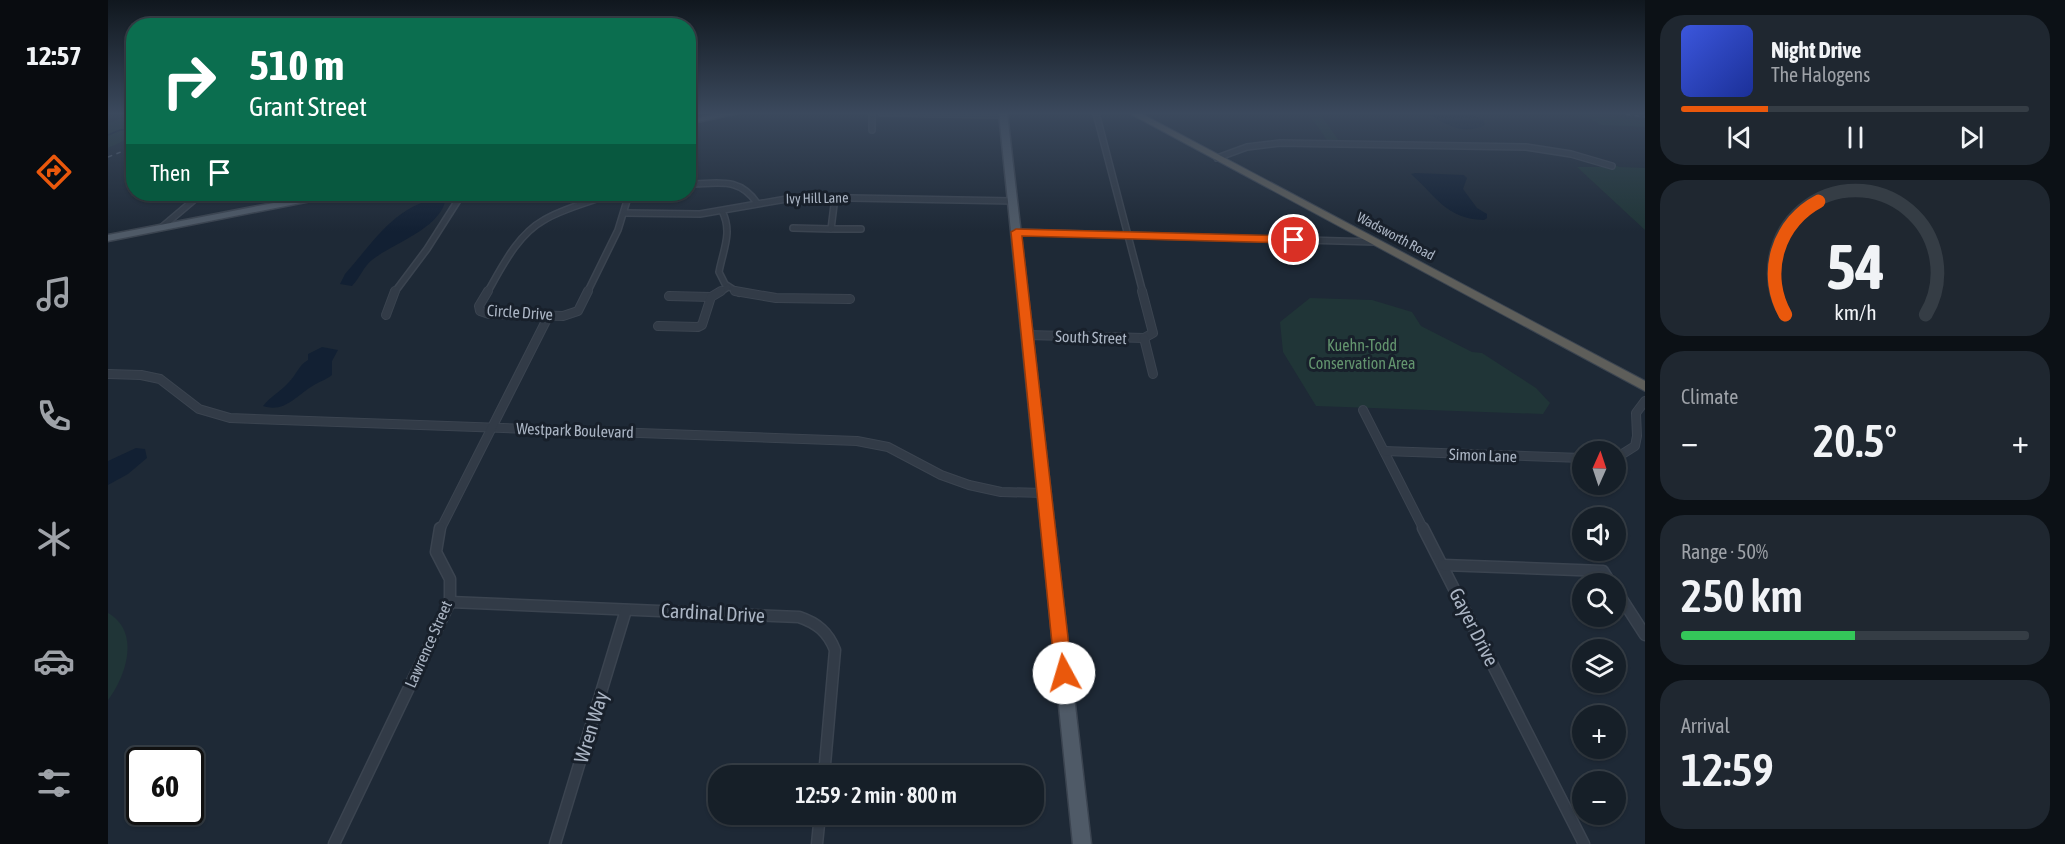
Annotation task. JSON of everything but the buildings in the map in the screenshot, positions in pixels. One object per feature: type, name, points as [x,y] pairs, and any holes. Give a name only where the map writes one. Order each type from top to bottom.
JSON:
[{"type":"highway","name":"Wadsworth Road","points":[[1207,152],[1645,387]]},
{"type":"main road","points":[[1007,152],[1082,844]]},
{"type":"main road","points":[[108,238],[295,201]]},
{"type":"street","points":[[1106,152],[1128,235]]},
{"type":"street","points":[[1217,158],[1232,152]]},
{"type":"street","points":[[1561,152],[1612,166]]},
{"type":"street","points":[[696,184],[740,184],[752,194],[757,203]]},
{"type":"street","name":"Ivy Hill Lane","points":[[624,213],[691,215],[787,197],[1013,201]]},
{"type":"street","points":[[831,229],[835,197]]},
{"type":"street","points":[[162,227],[193,201]]},
{"type":"street","points":[[386,315],[387,306],[398,287],[429,247],[441,222],[457,201]]},
{"type":"street","name":"Circle Drive","points":[[591,201],[552,216],[529,229],[520,240],[479,309],[484,313],[568,315],[581,308],[624,213],[627,201]]},
{"type":"street","points":[[722,211],[730,226],[729,238],[719,272],[728,287],[739,293],[755,296],[850,299]]},
{"type":"street","points":[[793,228],[861,229]]},
{"type":"street","points":[[1016,232],[1376,242]]},
{"type":"street","name":"South Street","points":[[1027,335],[1144,338],[1153,333],[1128,235]]},
{"type":"street","points":[[669,296],[711,297],[728,287]]},
{"type":"street","points":[[658,326],[698,327],[702,325],[711,297]]},
{"type":"street","name":"Lawrence Street","points":[[334,844],[450,602],[450,579],[436,552],[438,532],[549,315]]},
{"type":"street","points":[[1144,338],[1153,374]]},
{"type":"street","name":"Westpark Boulevard","points":[[108,374],[136,375],[161,380],[176,388],[196,407],[207,413],[230,418],[857,441],[888,447],[941,476],[969,485],[1001,492],[1044,494]]},
{"type":"street","points":[[1626,455],[1638,445],[1640,439],[1636,413],[1645,401]]},
{"type":"street","name":"Gayer Drive","points":[[1363,410],[1584,844]]},
{"type":"street","name":"Simon Lane","points":[[1384,451],[1572,458]]},
{"type":"street","points":[[1443,565],[1603,571],[1604,573]]},
{"type":"street","name":"Cardinal Drive","points":[[450,602],[799,617],[819,625],[832,640],[835,660],[825,765]]},
{"type":"street","points":[[1626,606],[1645,635]]},
{"type":"street","name":"Wren Way","points":[[555,844],[626,610]]},
{"type":"street","points":[[817,844],[819,825]]},
{"type":"green space","points":[[1562,152],[1574,152],[1620,167],[1645,168],[1645,230],[1577,167],[1611,167]]},
{"type":"green space","name":"Kuehn-Todd Conservation Area","points":[[1310,298],[1372,300],[1412,312],[1421,326],[1472,352],[1482,353],[1536,388],[1550,403],[1543,414],[1316,406],[1283,352],[1280,322]]},
{"type":"green space","points":[[108,613],[118,621],[124,631],[127,655],[120,679],[108,700]]},
{"type":"water","points":[[1411,174],[1464,175],[1467,178],[1463,189],[1477,208],[1487,214],[1487,218],[1484,220],[1471,219],[1451,211]]},
{"type":"water","points":[[426,201],[445,201],[436,218],[416,234],[372,260],[352,286],[340,284],[345,274],[389,224],[414,206]]},
{"type":"water","points":[[322,347],[338,350],[332,361],[332,375],[283,406],[270,408],[263,406],[292,379],[308,360],[308,354]]},
{"type":"water","points":[[136,448],[145,449],[147,458],[128,474],[108,485],[108,461]]},
{"type":"railway","points":[[108,157],[120,152]]},
{"type":"route","points":[[1064,673],[1016,232],[1294,240]]}]
